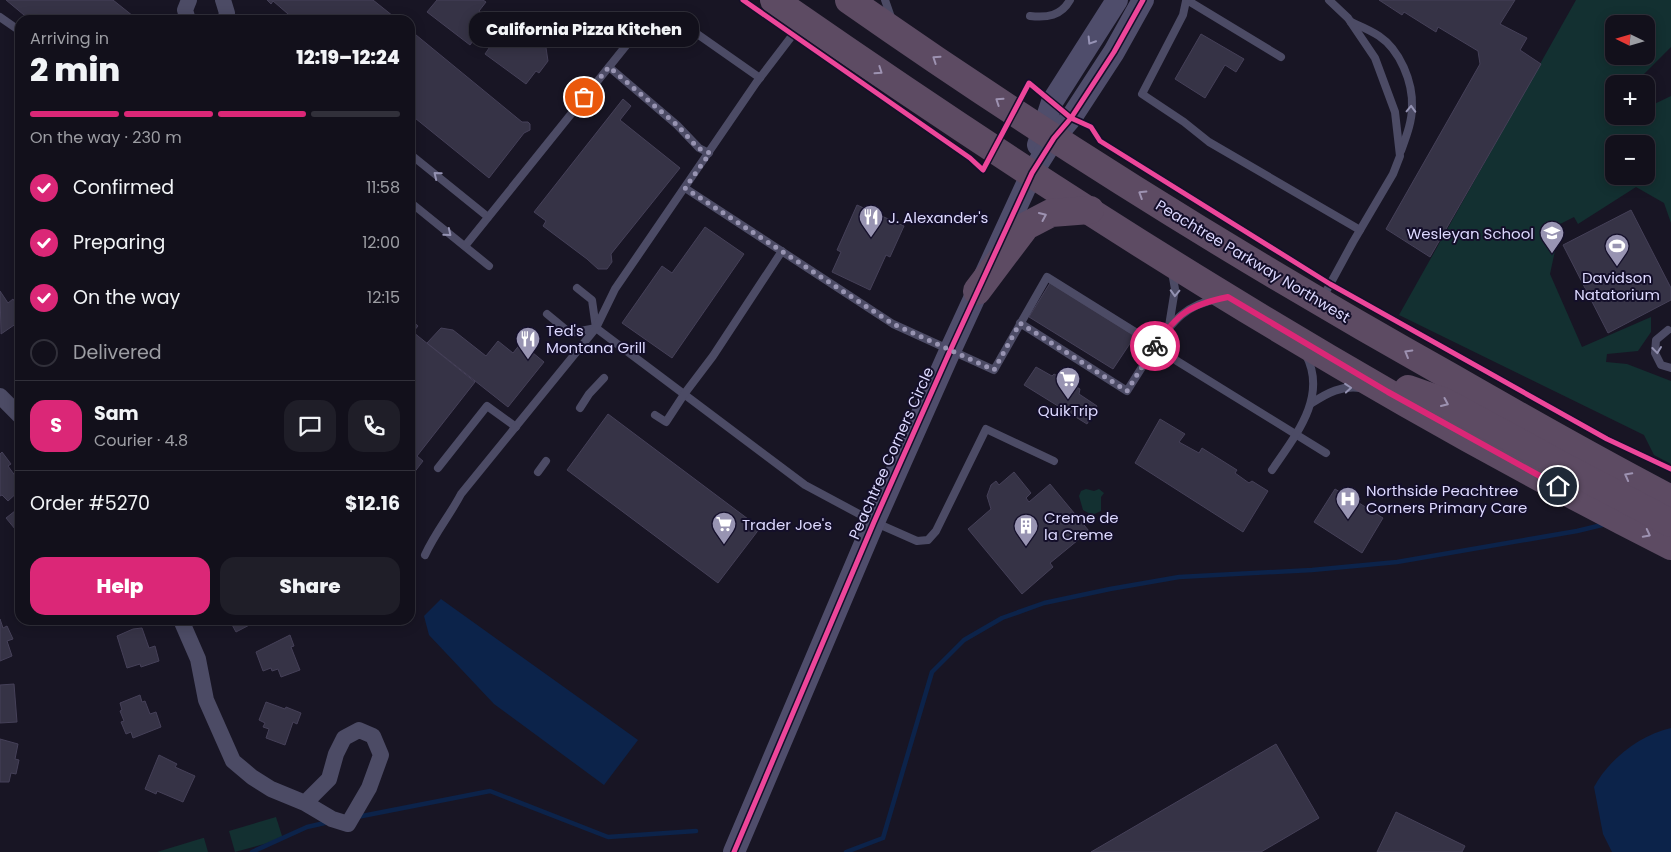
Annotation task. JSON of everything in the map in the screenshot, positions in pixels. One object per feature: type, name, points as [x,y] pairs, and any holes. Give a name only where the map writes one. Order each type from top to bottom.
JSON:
[{"type":"highway","points":[[774,0],[1118,230],[1376,386],[1398,385],[1445,402],[1585,473],[1671,523]]},
{"type":"highway","name":"Peachtree Parkway Northwest","points":[[849,0],[1048,134],[1227,248],[1320,303],[1585,473],[1671,546]]},
{"type":"highway","points":[[977,291],[1026,226],[1051,213],[1090,210]]},
{"type":"highway","name":"Peachtree Parkway Northwest","points":[[1585,473],[1671,498]]},
{"type":"street","points":[[186,15],[185,10],[189,0]]},
{"type":"street","points":[[223,0],[226,15]]},
{"type":"street","name":"Peachtree Corners Circle","points":[[734,852],[874,522],[1032,173],[1048,134],[1052,102],[1117,0]]},
{"type":"street","name":"Peachtree Corners Circle","points":[[1048,134],[1071,118],[1144,0]]},
{"type":"street","points":[[0,396],[15,411]]},
{"type":"street","points":[[183,625],[198,659],[206,700],[233,761],[252,778],[332,819],[348,824],[369,788],[380,756],[373,736],[359,730],[344,738],[336,754],[329,779],[306,804]]},
{"type":"lane","points":[[885,0],[899,35]]},
{"type":"lane","points":[[1030,16],[1043,18],[1056,14],[1070,0]]},
{"type":"lane","points":[[1329,0],[1348,20],[1374,58],[1387,87],[1395,112],[1400,156]]},
{"type":"lane","points":[[1281,57],[1187,1],[1183,15],[1142,94],[1184,122],[1209,142],[1360,230]]},
{"type":"lane","points":[[465,246],[637,32],[655,16],[674,17],[760,78]]},
{"type":"lane","points":[[0,17],[15,28]]},
{"type":"lane","points":[[425,555],[433,536],[453,509],[461,494],[596,328],[615,289],[760,78],[804,20]]},
{"type":"lane","points":[[1320,303],[1393,174],[1410,127],[1412,113],[1410,82],[1398,57],[1380,37],[1348,20]]},
{"type":"lane","points":[[609,67],[677,125],[698,148],[710,153]]},
{"type":"lane","points":[[415,158],[488,217]]},
{"type":"lane","points":[[685,188],[893,324],[994,370],[1047,276],[1156,345],[1184,365],[1326,453]]},
{"type":"lane","points":[[415,206],[489,266]]},
{"type":"lane","points":[[656,415],[666,422],[713,356],[782,251]]},
{"type":"lane","points":[[1169,260],[1176,289],[1169,326]]},
{"type":"lane","points":[[577,288],[592,300],[596,328],[805,484],[874,522],[917,541],[928,540],[936,531],[986,428],[1054,461]]},
{"type":"lane","points":[[1020,323],[1127,391],[1169,326],[1190,308],[1207,301],[1228,297]]},
{"type":"lane","points":[[547,314],[570,333],[596,328]]},
{"type":"lane","points":[[1668,330],[1656,340],[1655,353],[1661,365],[1671,368]]},
{"type":"lane","points":[[1272,470],[1295,435],[1312,403],[1314,381],[1312,367],[1295,338]]},
{"type":"lane","points":[[580,408],[604,378]]},
{"type":"lane","points":[[1312,403],[1329,392],[1354,387],[1376,386]]},
{"type":"lane","points":[[438,468],[487,406],[516,427]]},
{"type":"lane","points":[[538,472],[546,460]]},
{"type":"green space","name":"Wesleyan School","points":[[1576,0],[1671,0],[1671,47],[1655,63],[1655,15],[1605,15],[1605,65],[1653,65],[1643,75],[1605,75],[1605,125],[1655,125],[1655,104],[1671,96],[1671,223],[1664,203],[1636,187],[1578,224],[1574,217],[1554,227],[1556,246],[1550,274],[1582,347],[1651,317],[1651,332],[1638,351],[1607,354],[1606,362],[1627,364],[1671,381],[1671,464],[1654,455],[1644,435],[1399,315]]},
{"type":"green space","points":[[1086,489],[1094,491],[1099,489],[1104,493],[1101,497],[1101,511],[1092,515],[1083,510],[1079,496],[1081,491]]},
{"type":"green space","points":[[276,817],[283,839],[235,852],[229,831]]},
{"type":"green space","points":[[203,838],[208,852],[157,852]]},
{"type":"water","points":[[441,599],[638,740],[604,785],[494,704],[429,635],[424,616]]},
{"type":"water","points":[[1671,728],[1671,852],[1612,852],[1603,834],[1594,787],[1608,767],[1626,750],[1648,736]]},
{"type":"building","points":[[6,0],[113,0],[132,15],[24,15]]},
{"type":"building","points":[[267,0],[373,0],[392,15],[289,15],[273,1],[271,4]]},
{"type":"building","points":[[437,0],[483,0],[486,2],[479,11],[489,19],[470,45],[427,12]]},
{"type":"building","points":[[1379,0],[1515,0],[1500,24],[1527,38],[1520,50],[1541,64],[1430,257],[1386,229],[1480,64],[1478,51],[1438,27],[1436,32],[1404,12],[1402,15]]},
{"type":"building","points":[[511,16],[545,41],[548,61],[539,73],[536,71],[526,84],[485,54]]},
{"type":"building","points":[[415,34],[522,122],[530,124],[530,130],[524,133],[489,178],[415,118]]},
{"type":"building","points":[[1201,34],[1244,59],[1236,72],[1225,65],[1205,98],[1175,79]]},
{"type":"building","points":[[623,99],[631,106],[620,120],[680,168],[611,254],[612,262],[607,269],[598,269],[543,226],[546,221],[534,212]]},
{"type":"building","name":"J. Alexander's","points":[[857,205],[904,226],[890,257],[886,255],[870,290],[832,272],[841,252],[837,250]]},
{"type":"building","name":"Davidson Natatorium","points":[[1631,210],[1671,288],[1671,300],[1608,333],[1563,245]]},
{"type":"building","points":[[705,227],[744,254],[672,358],[622,323],[662,266],[672,273]]},
{"type":"building","name":"QuikTrip","points":[[1050,283],[1135,336],[1113,369],[1029,317]]},
{"type":"building","points":[[0,291],[8,303],[13,299],[15,302],[15,324],[1,334]]},
{"type":"building","points":[[441,328],[453,330],[486,356],[498,341],[513,353],[521,343],[544,362],[508,407],[427,343]]},
{"type":"building","points":[[415,334],[475,382],[417,456],[423,461],[415,471]]},
{"type":"building","name":"QuikTrip","points":[[1036,367],[1052,376],[1054,374],[1080,389],[1079,394],[1097,406],[1087,424],[1024,385]]},
{"type":"building","points":[[608,414],[760,528],[718,583],[567,470]]},
{"type":"building","points":[[1160,419],[1185,434],[1179,442],[1199,453],[1202,448],[1237,470],[1235,473],[1249,483],[1252,481],[1268,491],[1243,532],[1135,463]]},
{"type":"building","points":[[2,452],[11,464],[8,466],[15,476],[15,495],[8,501],[2,495],[0,496],[0,454]]},
{"type":"building","name":"Creme de la Creme","points":[[1014,472],[1031,493],[1026,498],[1029,502],[1050,484],[1089,531],[1050,563],[1053,567],[1022,594],[968,529],[991,509],[987,496],[991,485],[996,481],[999,485]]},
{"type":"building","name":"Northside Peachtree Corners Primary Care","points":[[1335,489],[1345,495],[1346,493],[1352,497],[1353,495],[1360,500],[1359,503],[1383,518],[1362,553],[1314,522]]},
{"type":"building","points":[[15,511],[15,529],[6,518]]},
{"type":"building","points":[[0,619],[3,628],[7,626],[13,639],[7,641],[12,656],[0,661]]},
{"type":"building","points":[[232,625],[249,625],[236,632]]},
{"type":"building","points":[[142,628],[149,648],[155,646],[159,661],[141,667],[140,664],[127,668],[117,636],[133,629]]},
{"type":"building","points":[[290,635],[294,646],[291,647],[300,670],[281,677],[278,669],[272,671],[271,668],[263,671],[256,652]]},
{"type":"building","points":[[14,684],[17,722],[0,723],[0,685]]},
{"type":"building","points":[[140,695],[142,702],[145,701],[150,714],[156,712],[161,727],[133,738],[131,732],[126,734],[121,722],[124,721],[120,711],[122,710],[120,703]]},
{"type":"building","points":[[266,702],[301,713],[297,724],[293,722],[285,745],[266,738],[269,729],[263,727],[265,723],[259,720]]},
{"type":"building","points":[[0,739],[18,744],[15,759],[19,760],[16,774],[11,773],[9,782],[0,782]]},
{"type":"building","points":[[1276,744],[1319,818],[1261,852],[1091,852]]},
{"type":"building","points":[[159,755],[177,764],[175,767],[195,776],[183,802],[157,791],[156,794],[145,789]]},
{"type":"building","points":[[1396,812],[1465,846],[1462,852],[1377,852]]},
{"type":"waterway","points":[[846,852],[883,838],[932,672],[964,640],[1002,618],[1044,603],[1179,577],[1312,570],[1397,562],[1577,531],[1606,524]]},
{"type":"waterway","points":[[357,817],[490,791],[608,837],[696,831]]},
{"type":"waterway","points":[[252,852],[307,827],[329,822]]},
{"type":"cycle path","points":[[743,0],[970,158],[983,170],[1029,83],[1071,118],[1091,127],[1100,141],[1330,284],[1607,439],[1671,469]]},
{"type":"cycle path","points":[[734,852],[874,522],[1032,173],[1114,52],[1143,0]]},
{"type":"way so far","points":[[584,97],[609,67],[677,125],[698,148],[710,153],[685,188],[893,324],[950,351],[994,370],[1020,323],[1127,391],[1155,346]]},
{"type":"place","name":"California Pizza Kitchen","points":[[584,97]]},
{"type":"place","name":"J. Alexander's","points":[[871,238]]},
{"type":"place","name":"Wesleyan School","points":[[1552,254]]},
{"type":"place","name":"Davidson Natatorium","points":[[1617,267]]},
{"type":"place","name":"Ted's Montana Grill","points":[[528,360]]},
{"type":"place","name":"QuikTrip","points":[[1068,400]]},
{"type":"place","name":"Northside Peachtree Corners Primary Care","points":[[1348,520]]},
{"type":"place","name":"Trader Joe's","points":[[724,545]]},
{"type":"place","name":"Creme de la Creme","points":[[1026,547]]},
{"type":"route","points":[[1155,346],[1169,326],[1190,308],[1207,301],[1228,297],[1388,392],[1558,486]]}]
